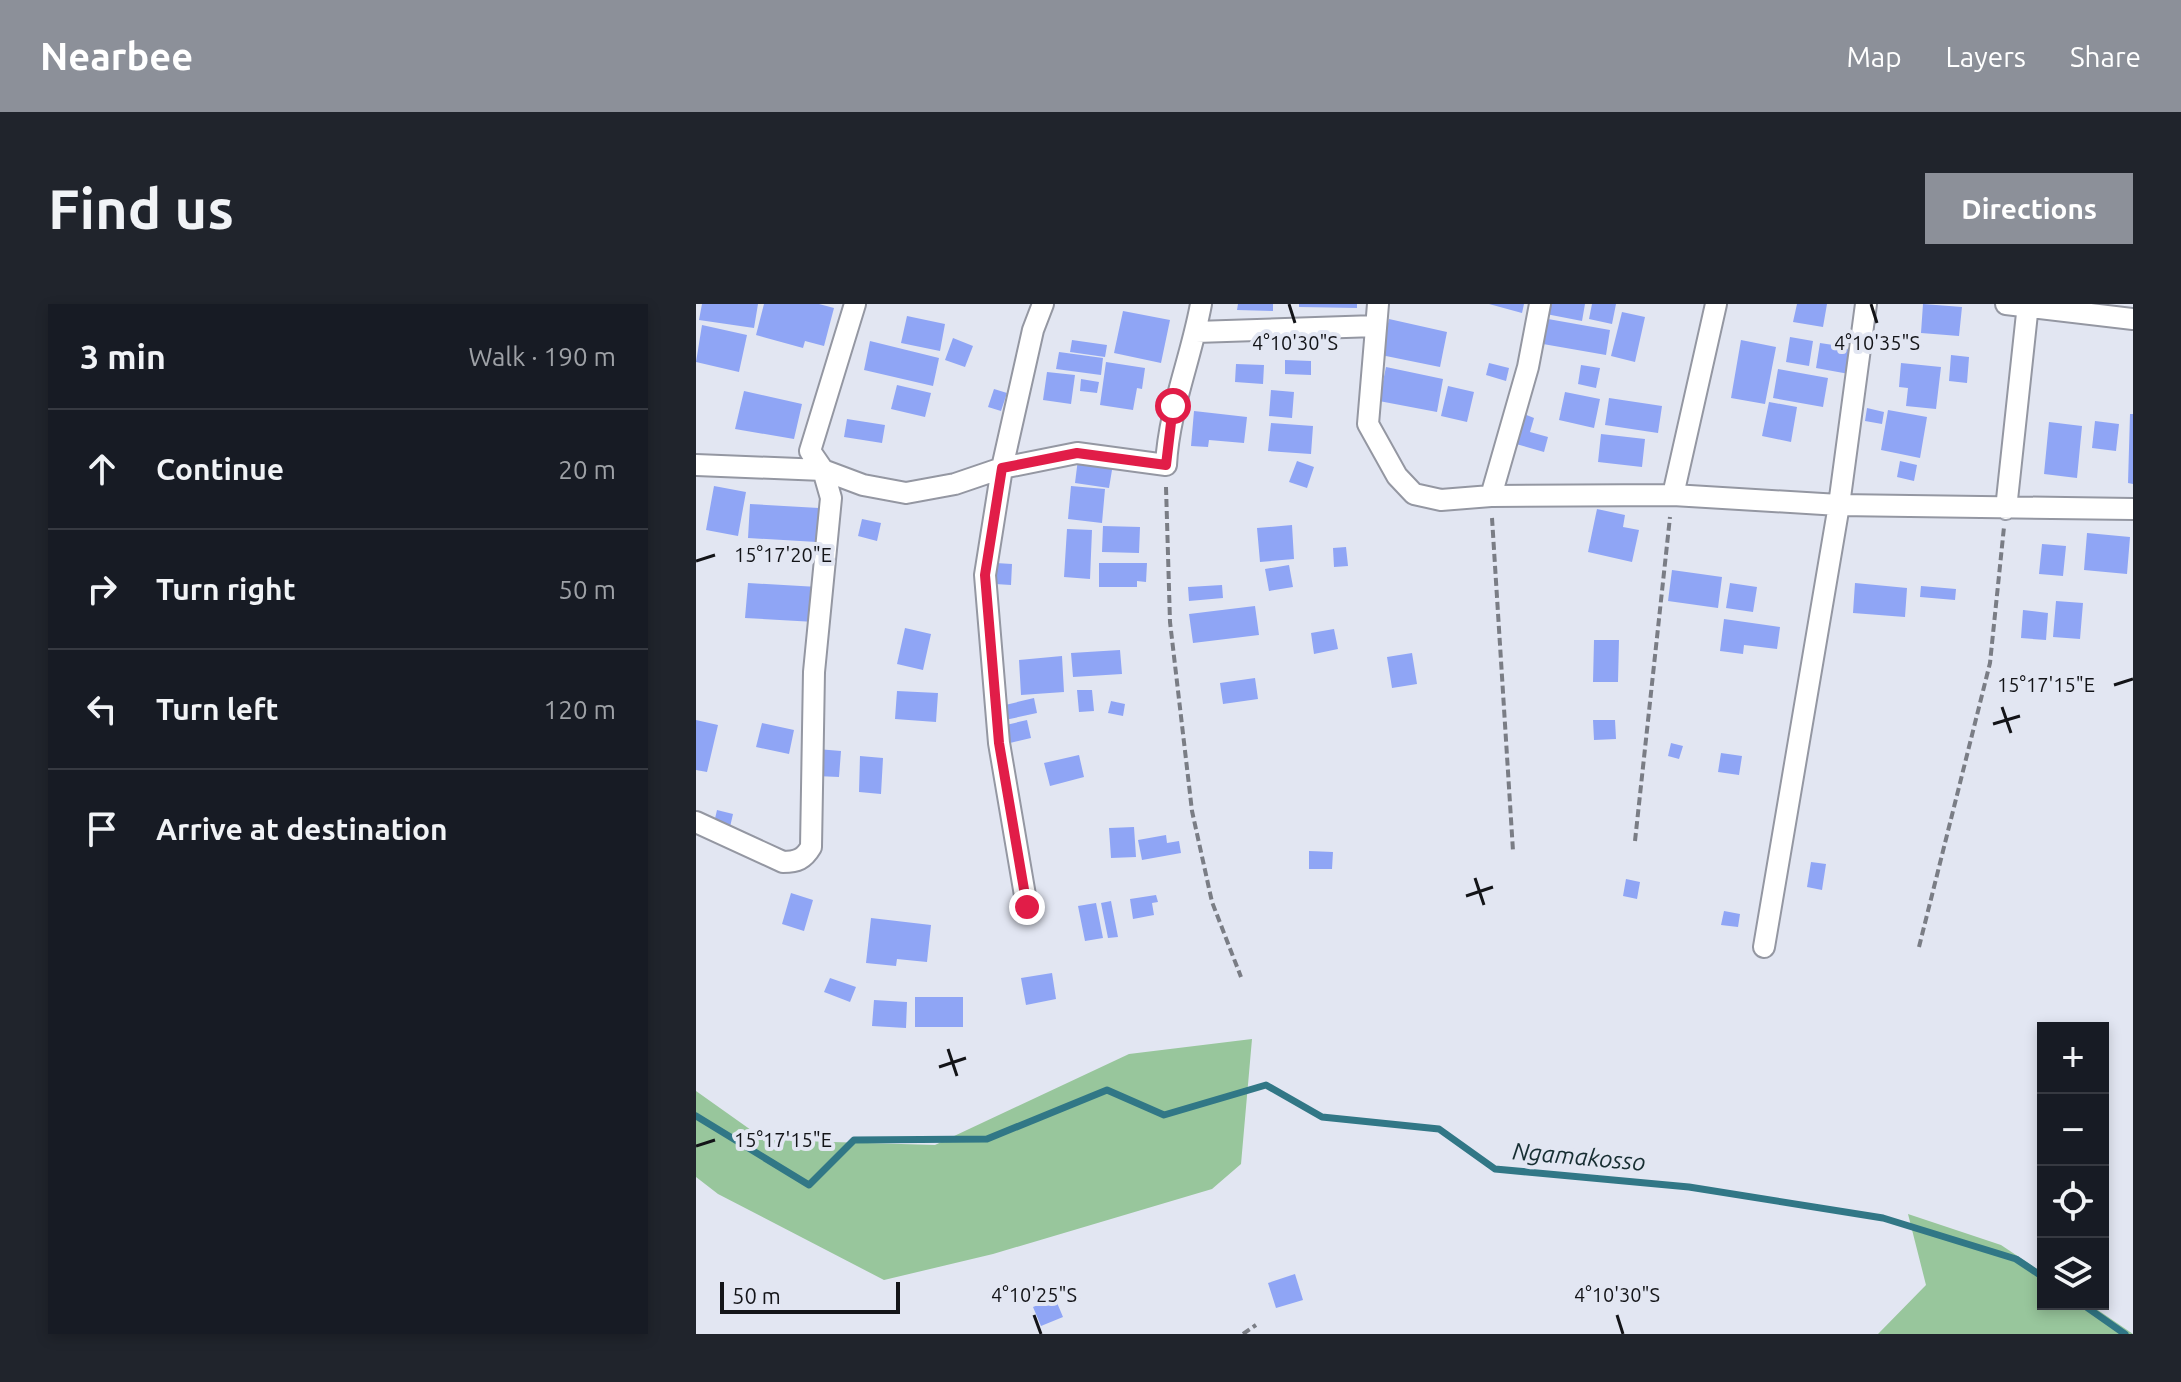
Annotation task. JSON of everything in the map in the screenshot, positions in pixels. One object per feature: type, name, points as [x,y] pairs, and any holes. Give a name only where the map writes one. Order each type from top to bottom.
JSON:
[{"type":"street","points":[[696,822],[783,862],[795,862],[805,857],[811,847],[814,672],[831,498],[823,470],[810,451],[855,304]]},
{"type":"street","points":[[1027,907],[999,743],[985,575],[1002,468],[1033,330],[1043,304]]},
{"type":"street","points":[[696,465],[823,470],[863,485],[906,493],[955,484],[1002,468],[1077,453],[1166,465],[1173,406],[1196,332],[1201,304]]},
{"type":"street","points":[[1378,304],[1368,424],[1397,476],[1414,494],[1441,500],[1491,496],[1673,495],[1839,505],[2133,509]]},
{"type":"street","points":[[1491,496],[1528,367],[1540,304]]},
{"type":"street","points":[[1673,495],[1716,304]]},
{"type":"street","points":[[1764,947],[1839,505],[1866,304]]},
{"type":"street","points":[[2006,304],[2133,319]]},
{"type":"street","points":[[2006,509],[2028,306]]},
{"type":"street","points":[[1196,332],[1376,326]]},
{"type":"path","points":[[1166,465],[1170,622],[1192,811],[1212,902],[1241,977]]},
{"type":"path","points":[[1635,841],[1673,495]]},
{"type":"path","points":[[1491,496],[1513,851]]},
{"type":"path","points":[[1919,947],[1990,663],[2006,509]]},
{"type":"path","points":[[1243,1334],[1256,1325]]},
{"type":"green space","points":[[1252,1039],[1241,1164],[1212,1189],[993,1254],[884,1280],[718,1194],[696,1177],[696,1091],[765,1140],[935,1145],[1129,1054]]},
{"type":"green space","points":[[1908,1214],[2001,1245],[2037,1269],[2037,1310],[2098,1310],[2133,1334],[1878,1334],[1926,1285]]},
{"type":"building","points":[[702,304],[758,304],[754,328],[699,320]]},
{"type":"building","points":[[764,304],[819,304],[834,308],[824,346],[805,341],[803,348],[756,335]]},
{"type":"building","points":[[1238,304],[1273,304],[1273,311],[1237,310]]},
{"type":"building","points":[[1299,304],[1357,304],[1357,308],[1299,307]]},
{"type":"building","points":[[1489,304],[1524,304],[1522,313]]},
{"type":"building","points":[[1548,304],[1585,304],[1582,321],[1546,314]]},
{"type":"building","points":[[1592,304],[1616,304],[1612,324],[1589,319]]},
{"type":"building","points":[[1797,304],[1827,304],[1823,327],[1793,322]]},
{"type":"building","points":[[1923,304],[1962,307],[1959,336],[1921,333]]},
{"type":"building","points":[[1123,311],[1170,320],[1161,363],[1114,353]]},
{"type":"building","points":[[1622,312],[1645,317],[1635,362],[1611,356]]},
{"type":"building","points":[[907,316],[945,324],[940,351],[901,343]]},
{"type":"building","points":[[1389,319],[1447,332],[1440,367],[1381,355]]},
{"type":"building","points":[[1548,319],[1610,330],[1606,355],[1543,344]]},
{"type":"building","points":[[702,325],[747,335],[739,372],[696,362]]},
{"type":"building","points":[[1790,337],[1813,341],[1809,366],[1786,362]]},
{"type":"building","points":[[953,338],[973,346],[965,367],[945,360]]},
{"type":"building","points":[[1072,340],[1107,345],[1105,357],[1070,352]]},
{"type":"building","points":[[1741,340],[1776,347],[1765,404],[1731,398]]},
{"type":"building","points":[[870,341],[939,358],[933,386],[864,370]]},
{"type":"building","points":[[1820,343],[1853,348],[1849,374],[1816,368]]},
{"type":"building","points":[[1059,352],[1103,358],[1101,375],[1056,369]]},
{"type":"building","points":[[1951,355],[1969,357],[1967,383],[1949,381]]},
{"type":"building","points":[[1285,360],[1311,361],[1311,375],[1285,374]]},
{"type":"building","points":[[1106,362],[1145,368],[1142,389],[1137,388],[1133,410],[1100,405]]},
{"type":"building","points":[[1489,363],[1509,368],[1506,381],[1486,375]]},
{"type":"building","points":[[1901,363],[1941,367],[1936,409],[1906,406],[1908,388],[1899,387]]},
{"type":"building","points":[[1236,364],[1264,365],[1263,384],[1235,382]]},
{"type":"building","points":[[1581,365],[1600,368],[1596,388],[1578,384]]},
{"type":"building","points":[[1386,367],[1443,379],[1437,412],[1379,401]]},
{"type":"building","points":[[1778,369],[1828,378],[1823,407],[1773,398]]},
{"type":"building","points":[[1047,372],[1075,375],[1071,404],[1043,400]]},
{"type":"building","points":[[1081,379],[1099,382],[1097,393],[1080,391]]},
{"type":"building","points":[[897,385],[931,393],[925,417],[891,409]]},
{"type":"building","points":[[1448,386],[1474,392],[1467,422],[1441,416]]},
{"type":"building","points":[[994,389],[1007,393],[1001,411],[988,407]]},
{"type":"building","points":[[1271,390],[1294,392],[1292,418],[1269,416]]},
{"type":"building","points":[[744,391],[802,404],[794,439],[735,429]]},
{"type":"building","points":[[1565,392],[1600,399],[1594,428],[1559,420]]},
{"type":"building","points":[[1609,398],[1662,406],[1658,433],[1605,425]]},
{"type":"building","points":[[1769,402],[1797,407],[1791,442],[1762,436]]},
{"type":"building","points":[[1867,408],[1884,412],[1882,424],[1865,421]]},
{"type":"building","points":[[1888,410],[1927,417],[1920,458],[1881,450]]},
{"type":"building","points":[[1194,411],[1247,417],[1244,443],[1209,440],[1208,447],[1191,446]]},
{"type":"building","points":[[1524,414],[1534,418],[1530,432],[1548,437],[1544,452],[1516,444]]},
{"type":"building","points":[[2130,414],[2133,414],[2133,484],[2128,483]]},
{"type":"building","points":[[847,419],[885,425],[882,443],[844,437]]},
{"type":"building","points":[[2095,421],[2119,424],[2116,451],[2092,448]]},
{"type":"building","points":[[2049,422],[2082,426],[2077,478],[2044,474]]},
{"type":"building","points":[[1271,423],[1313,426],[1311,454],[1268,451]]},
{"type":"building","points":[[1601,434],[1645,439],[1642,467],[1598,462]]},
{"type":"building","points":[[1078,459],[1113,464],[1109,488],[1075,483]]},
{"type":"building","points":[[1297,461],[1314,467],[1307,488],[1289,482]]},
{"type":"building","points":[[1900,461],[1917,465],[1914,481],[1897,477]]},
{"type":"building","points":[[714,486],[746,492],[738,536],[706,530]]},
{"type":"building","points":[[1071,486],[1105,489],[1102,523],[1068,519]]},
{"type":"building","points":[[750,504],[819,508],[817,542],[748,538]]},
{"type":"building","points":[[1597,509],[1625,515],[1623,527],[1639,530],[1632,562],[1588,552]]},
{"type":"building","points":[[862,519],[881,523],[877,541],[858,536]]},
{"type":"building","points":[[1292,525],[1294,559],[1260,562],[1257,528]]},
{"type":"building","points":[[1103,526],[1140,527],[1139,553],[1102,552]]},
{"type":"building","points":[[1067,529],[1092,530],[1090,579],[1064,577]]},
{"type":"building","points":[[2087,533],[2130,537],[2127,574],[2084,570]]},
{"type":"building","points":[[2042,544],[2066,546],[2063,576],[2039,574]]},
{"type":"building","points":[[1346,547],[1348,566],[1334,567],[1333,548]]},
{"type":"building","points":[[996,563],[1012,564],[1011,585],[995,584]]},
{"type":"building","points":[[1099,563],[1147,563],[1146,582],[1137,581],[1137,587],[1099,587]]},
{"type":"building","points":[[1289,565],[1293,587],[1269,591],[1265,569]]},
{"type":"building","points":[[1672,570],[1722,577],[1718,608],[1668,601]]},
{"type":"building","points":[[748,583],[818,587],[815,622],[745,618]]},
{"type":"building","points":[[1730,583],[1757,587],[1753,612],[1726,608]]},
{"type":"building","points":[[1855,583],[1907,588],[1905,617],[1853,613]]},
{"type":"building","points":[[1222,585],[1223,598],[1189,601],[1188,587]]},
{"type":"building","points":[[1921,586],[1956,589],[1955,600],[1920,597]]},
{"type":"building","points":[[2056,601],[2083,603],[2080,639],[2053,637]]},
{"type":"building","points":[[1255,606],[1259,635],[1193,643],[1189,614]]},
{"type":"building","points":[[2023,610],[2048,613],[2046,640],[2021,638]]},
{"type":"building","points":[[1724,619],[1780,627],[1777,649],[1744,645],[1743,654],[1720,651]]},
{"type":"building","points":[[905,628],[931,634],[923,670],[897,664]]},
{"type":"building","points":[[1334,629],[1338,649],[1314,654],[1311,633]]},
{"type":"building","points":[[1594,640],[1619,640],[1618,682],[1593,682]]},
{"type":"building","points":[[1120,650],[1122,674],[1073,677],[1071,653]]},
{"type":"building","points":[[1412,653],[1417,684],[1392,688],[1387,657]]},
{"type":"building","points":[[1062,656],[1064,692],[1021,695],[1019,660]]},
{"type":"building","points":[[1255,678],[1258,699],[1223,704],[1220,683]]},
{"type":"building","points":[[1077,690],[1092,690],[1094,711],[1079,712]]},
{"type":"building","points":[[897,691],[938,693],[936,722],[895,719]]},
{"type":"building","points":[[1034,698],[1037,713],[1005,720],[1001,706]]},
{"type":"building","points":[[1111,701],[1125,704],[1123,716],[1108,713]]},
{"type":"building","points":[[696,720],[718,725],[707,772],[696,770]]},
{"type":"building","points":[[1027,720],[1031,738],[1010,743],[1006,725]]},
{"type":"building","points":[[1593,720],[1615,720],[1616,739],[1594,740]]},
{"type":"building","points":[[762,723],[794,730],[789,754],[756,747]]},
{"type":"building","points":[[1671,743],[1683,746],[1679,759],[1668,756]]},
{"type":"building","points":[[817,749],[841,751],[839,777],[816,776]]},
{"type":"building","points":[[1721,753],[1742,756],[1739,775],[1718,772]]},
{"type":"building","points":[[1079,755],[1084,777],[1050,786],[1044,763]]},
{"type":"building","points":[[860,756],[883,758],[881,794],[859,792]]},
{"type":"building","points":[[717,810],[733,814],[730,827],[714,823]]},
{"type":"building","points":[[1134,827],[1136,857],[1111,858],[1109,828]]},
{"type":"building","points":[[1166,835],[1167,843],[1179,841],[1181,853],[1142,860],[1138,840]]},
{"type":"building","points":[[1309,851],[1333,852],[1332,869],[1309,869]]},
{"type":"building","points":[[1811,862],[1826,864],[1822,890],[1807,887]]},
{"type":"building","points":[[1626,879],[1640,882],[1637,899],[1623,896]]},
{"type":"building","points":[[791,893],[813,900],[804,931],[782,924]]},
{"type":"building","points":[[1156,895],[1158,902],[1152,903],[1154,915],[1133,919],[1130,899]]},
{"type":"building","points":[[1111,901],[1118,937],[1108,938],[1101,903]]},
{"type":"building","points":[[1096,903],[1103,938],[1085,941],[1078,906]]},
{"type":"building","points":[[1724,911],[1740,914],[1738,927],[1721,925]]},
{"type":"building","points":[[871,918],[931,925],[927,962],[897,959],[896,966],[866,963]]},
{"type":"building","points":[[1052,973],[1056,999],[1026,1005],[1021,978]]},
{"type":"building","points":[[830,978],[856,987],[850,1002],[824,992]]},
{"type":"building","points":[[915,997],[963,997],[963,1027],[915,1027]]},
{"type":"building","points":[[874,1000],[907,1002],[906,1028],[872,1026]]},
{"type":"building","points":[[1295,1274],[1303,1300],[1276,1308],[1268,1283]]},
{"type":"building","points":[[1055,1298],[1063,1317],[1041,1326],[1033,1307]]},
{"type":"waterway","name":"Ngamakosso","points":[[696,1116],[809,1185],[854,1140],[987,1139],[1107,1090],[1164,1115],[1266,1085],[1322,1117],[1439,1129],[1495,1169],[1689,1187],[1883,1218],[2016,1259],[2037,1273]]},
{"type":"waterway","name":"Ngamakosso","points":[[2091,1310],[2125,1334]]},
{"type":"route","points":[[1027,907],[999,743],[985,575],[1002,468],[1077,453],[1166,465],[1173,406]]}]
